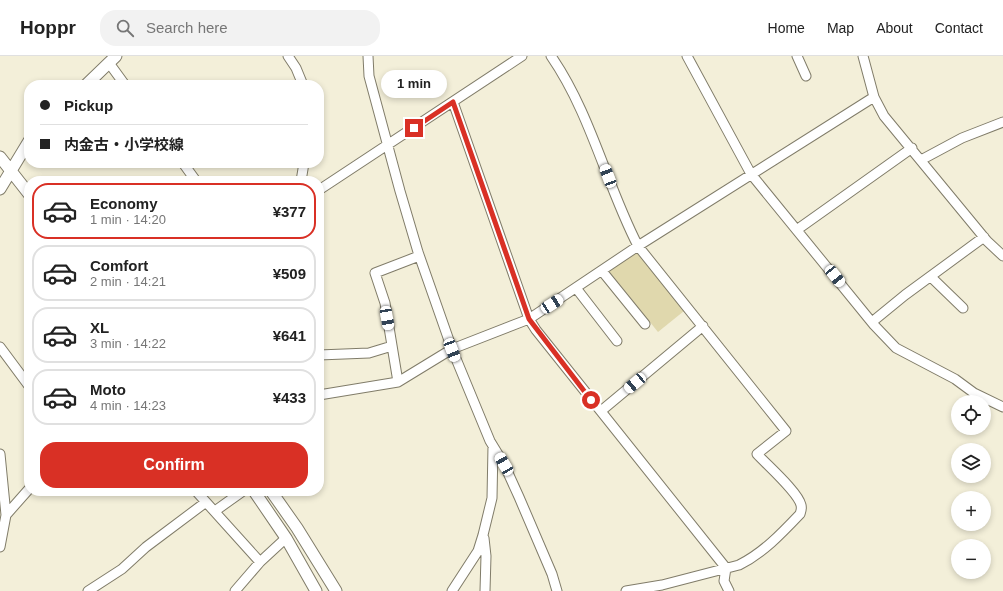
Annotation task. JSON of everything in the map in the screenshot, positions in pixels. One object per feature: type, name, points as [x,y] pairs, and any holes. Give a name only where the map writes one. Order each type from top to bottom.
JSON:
[{"type":"main road","points":[[91,80],[112,59]]},
{"type":"main road","points":[[0,189],[24,149]]},
{"type":"main road","points":[[0,157],[24,188]]},
{"type":"main road","points":[[257,496],[286,538],[316,591]]},
{"type":"main road","points":[[275,496],[297,528],[336,591]]},
{"type":"street","points":[[288,56],[296,68],[301,80]]},
{"type":"street","points":[[368,56],[369,76],[419,256],[452,350],[493,446],[519,497],[552,574],[556,591]]},
{"type":"street","points":[[324,187],[522,56]]},
{"type":"street","points":[[551,56],[568,80],[638,246],[646,258],[703,326],[786,431],[757,454],[796,496],[801,504],[802,510],[778,537],[763,550],[744,563],[662,586],[626,591]]},
{"type":"street","points":[[687,56],[751,174],[798,229],[872,322],[896,348],[955,379],[974,393],[1003,407]]},
{"type":"street","points":[[796,56],[806,76]]},
{"type":"street","points":[[865,57],[874,98],[884,116],[984,237],[1003,256]]},
{"type":"street","points":[[112,59],[123,80]]},
{"type":"street","points":[[324,394],[398,382],[452,350],[529,319],[638,246],[874,98]]},
{"type":"street","points":[[453,102],[529,319],[726,568],[724,581],[729,591]]},
{"type":"street","points":[[921,160],[962,138],[1003,122]]},
{"type":"street","points":[[798,229],[912,148]]},
{"type":"street","points":[[186,168],[192,176]]},
{"type":"street","points":[[872,322],[905,295],[984,237]]},
{"type":"street","points":[[398,382],[385,303],[375,273],[419,256]]},
{"type":"street","points":[[602,271],[645,324]]},
{"type":"street","points":[[931,277],[962,308]]},
{"type":"street","points":[[576,288],[617,341]]},
{"type":"street","points":[[601,411],[703,326]]},
{"type":"street","points":[[324,355],[369,353],[392,346]]},
{"type":"street","points":[[0,347],[24,379]]},
{"type":"street","points":[[452,591],[478,551],[484,535],[492,498],[493,446]]},
{"type":"street","points":[[0,454],[6,515],[0,547]]},
{"type":"street","points":[[6,515],[24,495]]},
{"type":"street","points":[[201,496],[260,562]]},
{"type":"street","points":[[215,511],[236,496]]},
{"type":"street","points":[[88,591],[122,569],[152,542],[206,502]]},
{"type":"street","points":[[484,535],[486,556],[485,591]]},
{"type":"street","points":[[235,591],[260,562],[286,538]]},
{"type":"shaded area","points":[[634,252],[637,253],[684,311],[658,332],[608,270]]},
{"type":"route","points":[[414,128],[453,102],[529,319],[591,400]]}]
